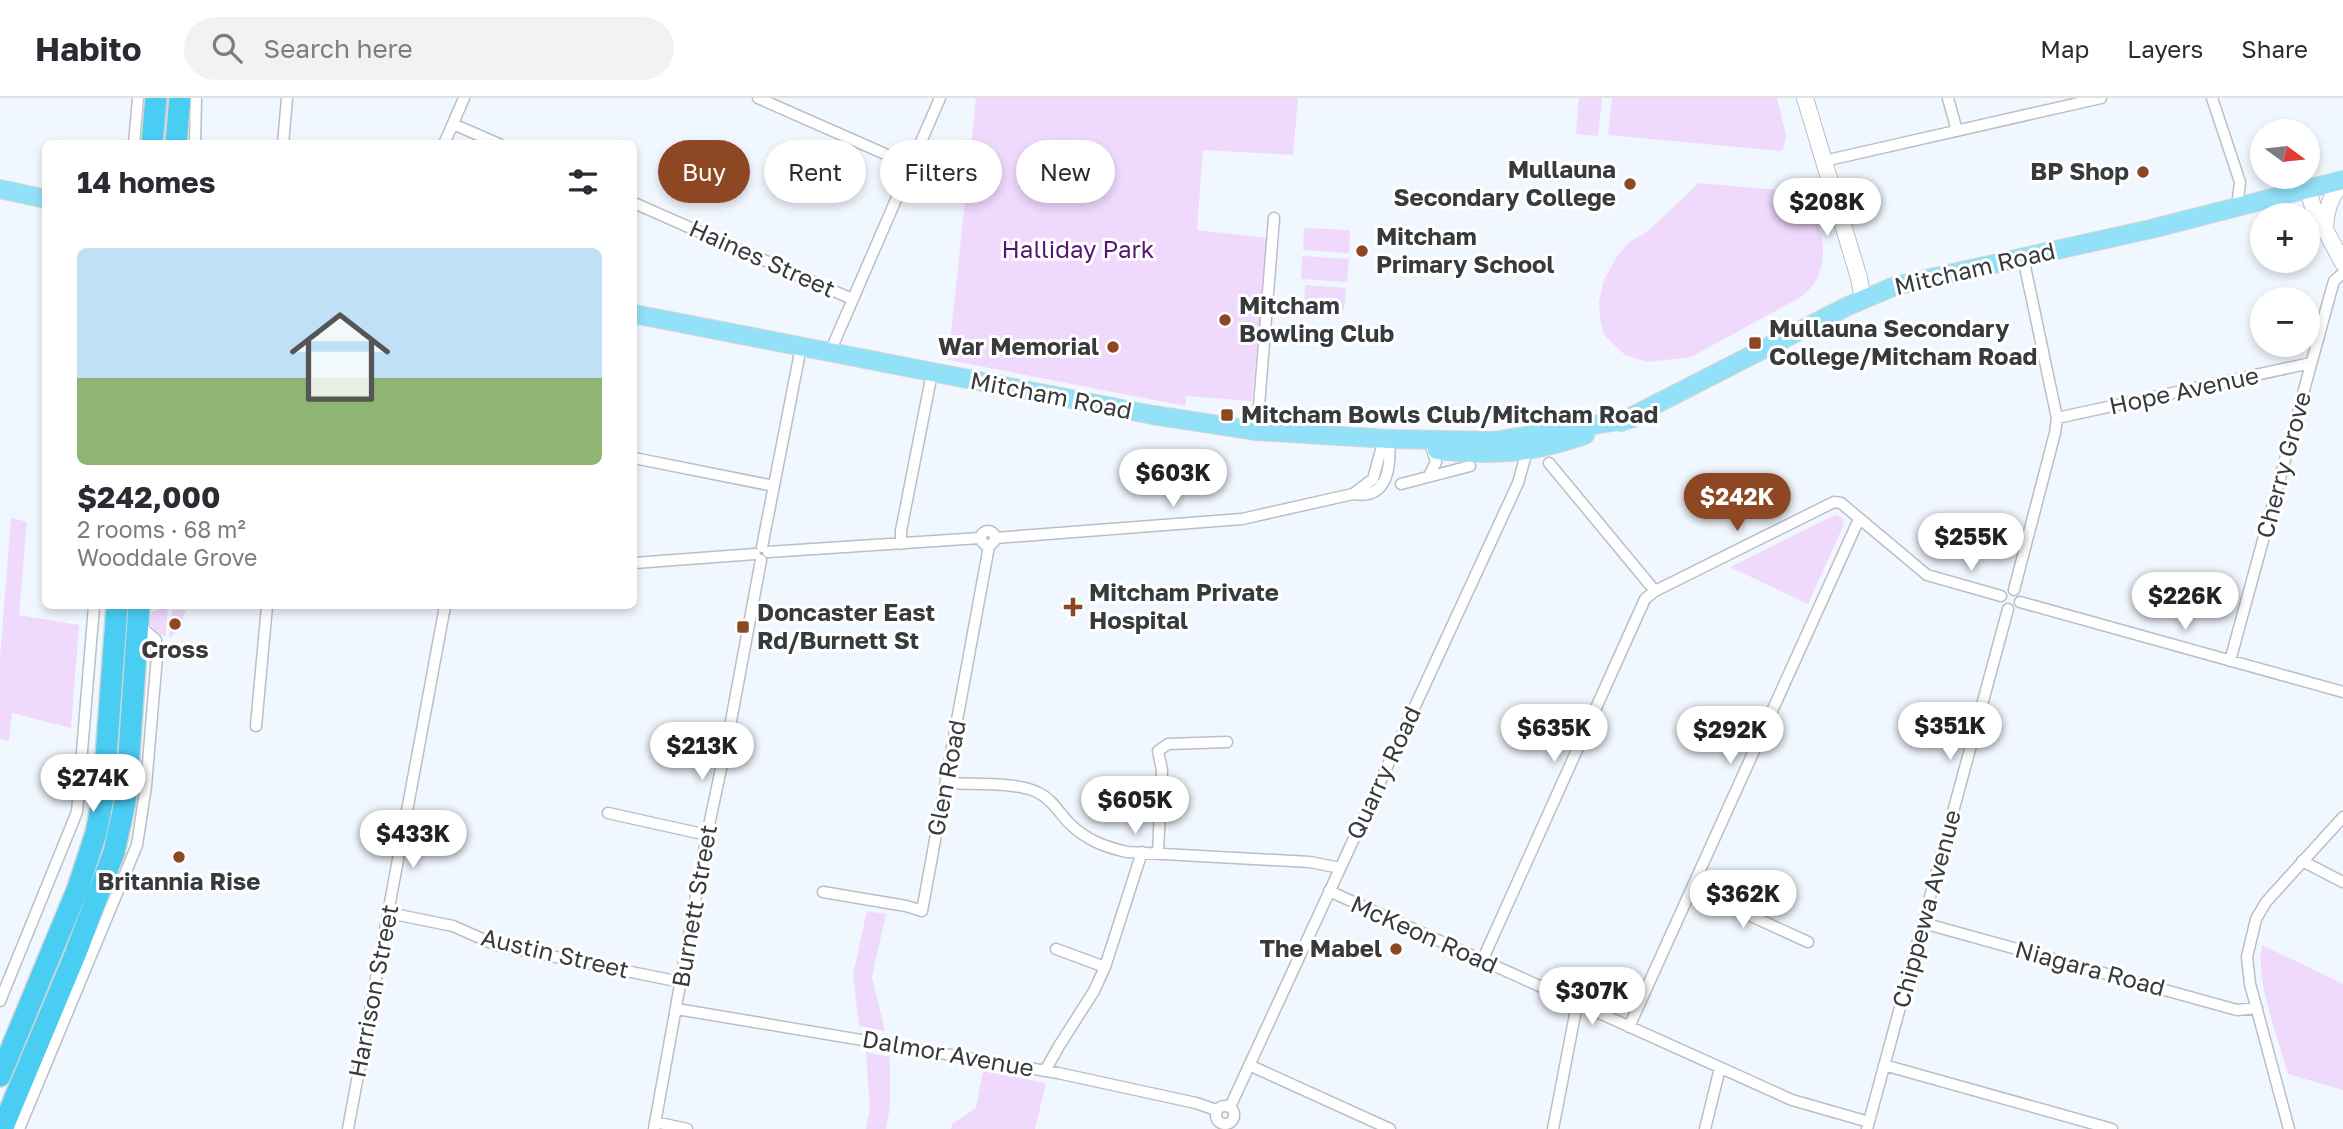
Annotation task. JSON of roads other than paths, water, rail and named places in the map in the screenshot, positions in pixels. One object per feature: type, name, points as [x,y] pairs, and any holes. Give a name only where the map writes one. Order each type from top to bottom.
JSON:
[{"type":"highway","points":[[152,140],[156,98]]},
{"type":"highway","points":[[177,140],[182,102]]},
{"type":"highway","points":[[0,1076],[4,1055],[78,888],[96,833],[105,772],[117,609]]},
{"type":"highway","points":[[17,1129],[83,934],[114,852],[125,802],[139,615]]},
{"type":"main road","points":[[1805,98],[1863,299]]},
{"type":"main road","points":[[2325,229],[2326,214],[2333,192],[2343,181]]},
{"type":"main road","name":"Mitcham Road","points":[[1389,439],[1432,449],[1481,455],[1631,419],[1863,299],[1895,286],[2151,229],[2343,181]]},
{"type":"main road","points":[[0,189],[42,198]]},
{"type":"main road","points":[[2308,190],[2311,202],[2343,263]]},
{"type":"main road","name":"Mitcham Road","points":[[637,314],[1153,415],[1257,430],[1389,439],[1527,444]]},
{"type":"street","points":[[134,140],[138,98]]},
{"type":"street","points":[[195,140],[196,98]]},
{"type":"street","points":[[283,140],[287,98]]},
{"type":"street","points":[[446,140],[464,98]]},
{"type":"street","points":[[758,98],[880,151]]},
{"type":"street","points":[[921,140],[940,98]]},
{"type":"street","points":[[1948,98],[1957,131]]},
{"type":"street","points":[[1824,161],[2101,98]]},
{"type":"street","points":[[2212,98],[2240,182],[2237,207]]},
{"type":"street","points":[[453,124],[490,140]]},
{"type":"street","points":[[830,352],[893,203]]},
{"type":"street","name":"Haines Street","points":[[637,204],[852,299]]},
{"type":"street","points":[[1257,430],[1274,218]]},
{"type":"street","points":[[2014,590],[2057,418],[2023,257]]},
{"type":"street","name":"Cherry Grove","points":[[2230,661],[2334,281],[2343,273]]},
{"type":"street","name":"Burnett Street","points":[[654,1126],[801,346]]},
{"type":"street","name":"Hope Avenue","points":[[2057,418],[2311,363]]},
{"type":"street","points":[[901,544],[901,531],[932,373]]},
{"type":"street","points":[[637,563],[901,544],[988,541],[1242,519],[1377,490],[1391,463],[1389,439]]},
{"type":"street","name":"Quarry Road","points":[[1216,1110],[1216,1119],[1222,1127],[1233,1119],[1234,1112],[1230,1107],[1518,483],[1527,444]]},
{"type":"street","points":[[1429,476],[1436,462],[1432,449]]},
{"type":"street","points":[[637,459],[774,486]]},
{"type":"street","points":[[1549,463],[1655,591]]},
{"type":"street","points":[[1401,484],[1471,466]]},
{"type":"street","points":[[1482,961],[1645,599],[1655,591],[1834,502],[1841,503],[1927,575],[2000,596]]},
{"type":"street","points":[[1629,1027],[1859,519]]},
{"type":"street","name":"Glen Road","points":[[823,892],[922,911],[947,783],[988,541]]},
{"type":"street","points":[[2000,596],[2007,590],[2014,590],[2020,602]]},
{"type":"street","points":[[2000,596],[2003,606],[2008,609],[2014,608],[2020,602]]},
{"type":"street","points":[[2020,602],[2343,692]]},
{"type":"street","points":[[0,1001],[77,812],[94,609]]},
{"type":"street","points":[[256,726],[267,609]]},
{"type":"street","name":"Harrison Street","points":[[348,1129],[445,609]]},
{"type":"street","name":"Chippewa Avenue","points":[[1868,1125],[2008,609]]},
{"type":"street","points":[[1158,852],[1162,771],[1158,751],[1168,744],[1227,742]]},
{"type":"street","points":[[947,783],[1031,790],[1055,805],[1069,823],[1087,838],[1108,847],[1142,852],[1310,862],[1340,868]]},
{"type":"street","points":[[608,813],[707,835]]},
{"type":"street","points":[[2289,1129],[2250,984],[2247,957],[2256,919],[2266,902],[2343,817]]},
{"type":"street","points":[[1045,1071],[1094,991],[1105,967],[1142,852]]},
{"type":"street","points":[[2302,861],[2343,882]]},
{"type":"street","points":[[1692,889],[1808,942]]},
{"type":"street","name":"McKeon Road","points":[[1329,891],[1720,1069],[1792,1100],[1868,1125]]},
{"type":"street","name":"Austin Street","points":[[389,913],[453,926],[496,945],[681,982]]},
{"type":"street","name":"Niagara Road","points":[[1923,923],[2237,1010],[2257,1008]]},
{"type":"street","points":[[1056,948],[1105,967]]},
{"type":"street","points":[[1553,1129],[1577,1004]]},
{"type":"street","name":"Dalmor Avenue","points":[[677,1009],[1045,1071],[1196,1103],[1216,1110]]},
{"type":"street","points":[[1249,1065],[1390,1129]]},
{"type":"street","points":[[1884,1065],[2112,1129]]},
{"type":"street","points":[[1704,1129],[1720,1069]]},
{"type":"street","points":[[1216,1110],[1221,1106],[1230,1107]]},
{"type":"street","points":[[654,1126],[687,1129]]},
{"type":"place","name":"BP Shop","points":[[2143,172]]},
{"type":"place","name":"Mullauna Secondary College","points":[[1630,184]]},
{"type":"place","name":"Mitcham Primary School","points":[[1362,251]]},
{"type":"place","name":"Mitcham Bowling Club","points":[[1225,320]]},
{"type":"place","name":"Mullauna Secondary College/Mitcham Road","points":[[1755,343]]},
{"type":"place","name":"War Memorial","points":[[1113,347]]},
{"type":"place","name":"Mitcham Bowls Club/Mitcham Road","points":[[1227,415]]},
{"type":"place","name":"Mitcham Private Hospital","points":[[1073,607]]},
{"type":"place","name":"Cross","points":[[175,624]]},
{"type":"place","name":"Doncaster East Rd/Burnett St","points":[[743,627]]},
{"type":"place","name":"Britannia Rise","points":[[179,857]]},
{"type":"place","name":"The Mabel","points":[[1396,949]]},
{"type":"park label","name":"Halliday Park","points":[[1078,250]]}]
